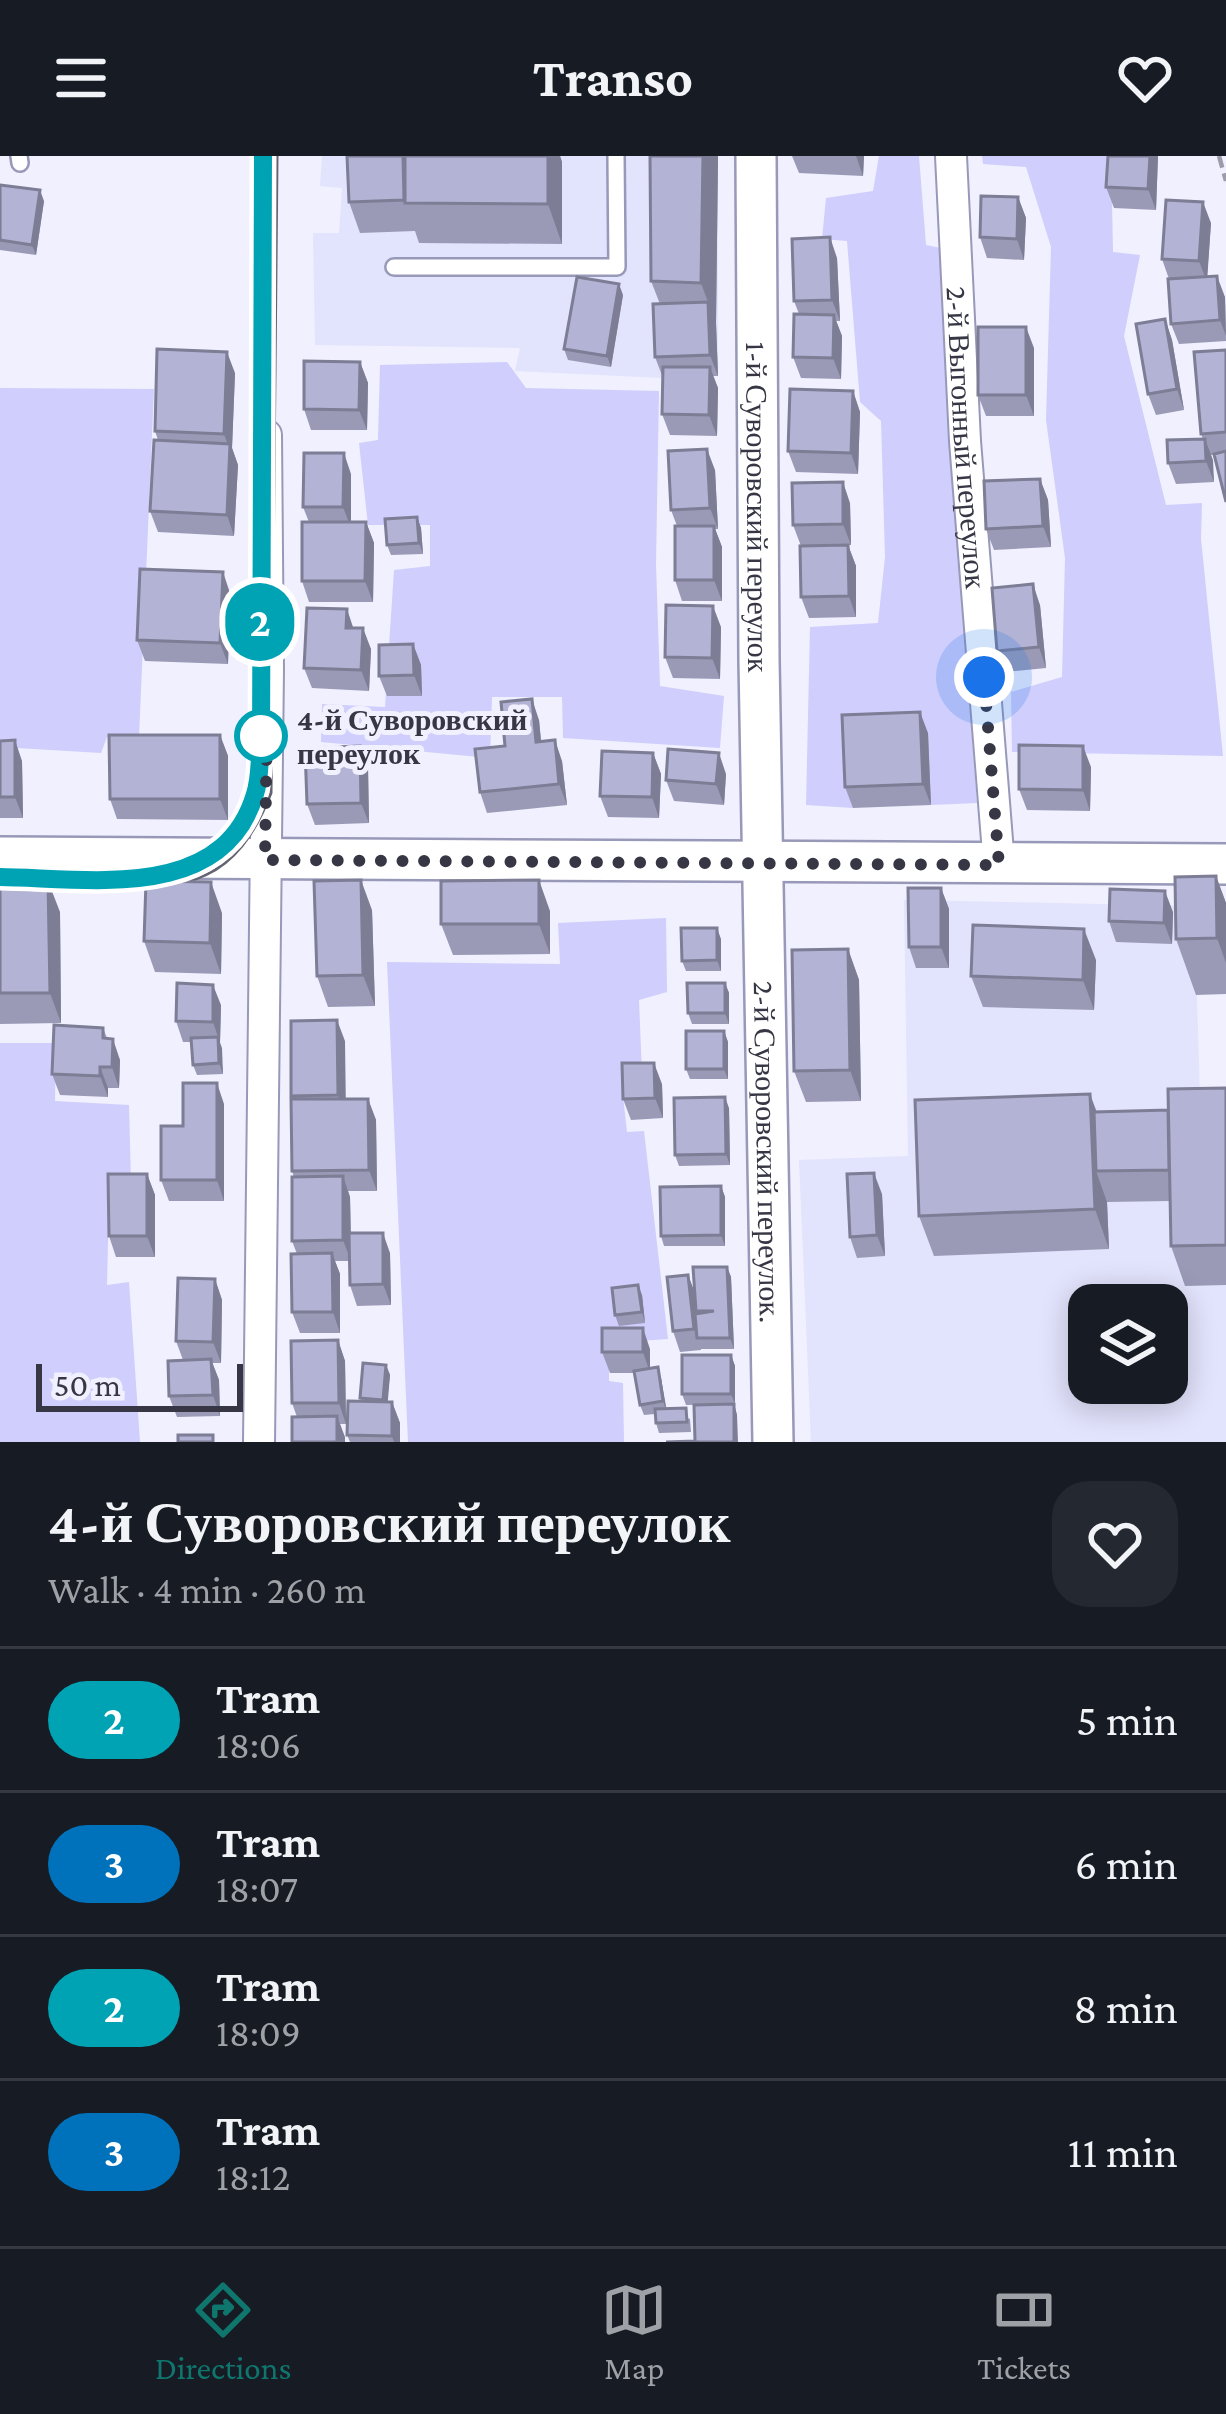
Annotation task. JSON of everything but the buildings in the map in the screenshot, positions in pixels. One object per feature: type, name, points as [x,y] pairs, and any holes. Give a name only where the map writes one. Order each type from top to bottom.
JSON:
[{"type":"street","name":"1-й Суворовский переулок","points":[[756,156],[764,861]]},
{"type":"street","name":"2-й Выгонный переулок","points":[[951,156],[965,441],[999,865]]},
{"type":"street","points":[[259,1442],[266,435]]},
{"type":"street","points":[[0,857],[1226,864]]},
{"type":"street","name":"2-й Суворовский переулок.","points":[[764,861],[773,1442]]},
{"type":"lane","points":[[394,267],[617,267],[616,156]]},
{"type":"path","points":[[1219,156],[1226,182]]},
{"type":"shaded area","points":[[322,156],[718,156],[718,376],[515,371],[520,348],[315,345],[313,233],[339,233],[342,188],[320,186]]},
{"type":"shaded area","points":[[879,156],[919,156],[926,245],[946,249],[977,803],[931,805],[928,734],[850,736],[853,808],[806,805],[810,627],[878,623],[885,557],[881,421],[860,402],[847,241],[822,239],[826,198],[873,191]]},
{"type":"shaded area","points":[[982,156],[1111,156],[1113,252],[1140,255],[1124,336],[1166,505],[1202,503],[1201,539],[1223,756],[1012,752],[1011,692],[1062,677],[1065,558],[1046,420],[1051,247],[1026,167],[983,164]]},
{"type":"shaded area","points":[[507,362],[526,388],[659,391],[660,686],[724,696],[720,748],[563,738],[562,697],[492,697],[490,758],[321,742],[322,704],[385,707],[394,570],[430,566],[430,525],[368,525],[359,443],[378,440],[380,365]]},
{"type":"shaded area","points":[[0,388],[154,389],[139,737],[107,737],[101,753],[0,747]]},
{"type":"shaded area","points":[[904,900],[1198,906],[1201,1129],[1226,1129],[1226,1442],[811,1442],[799,1160],[908,1156]]},
{"type":"shaded area","points":[[666,918],[667,992],[639,1000],[642,1074],[621,1078],[627,1132],[644,1131],[668,1339],[609,1343],[609,1381],[623,1383],[624,1442],[408,1442],[387,962],[560,964],[558,923]]},
{"type":"shaded area","points":[[0,1043],[56,1043],[55,1101],[129,1105],[131,1183],[109,1198],[107,1285],[129,1282],[140,1442],[0,1442]]},
{"type":"tram line","name":"2","points":[[0,877],[166,876],[208,858],[245,819],[257,790],[263,156]]},
{"type":"tram line","points":[[0,889],[133,889],[184,883],[225,863],[242,846],[271,793],[277,156]]},
{"type":"place","name":"4-й Суворовский переулок","points":[[261,736]]},
{"type":"route","points":[[261,736],[267,716],[265,860],[999,865],[984,677]]}]
